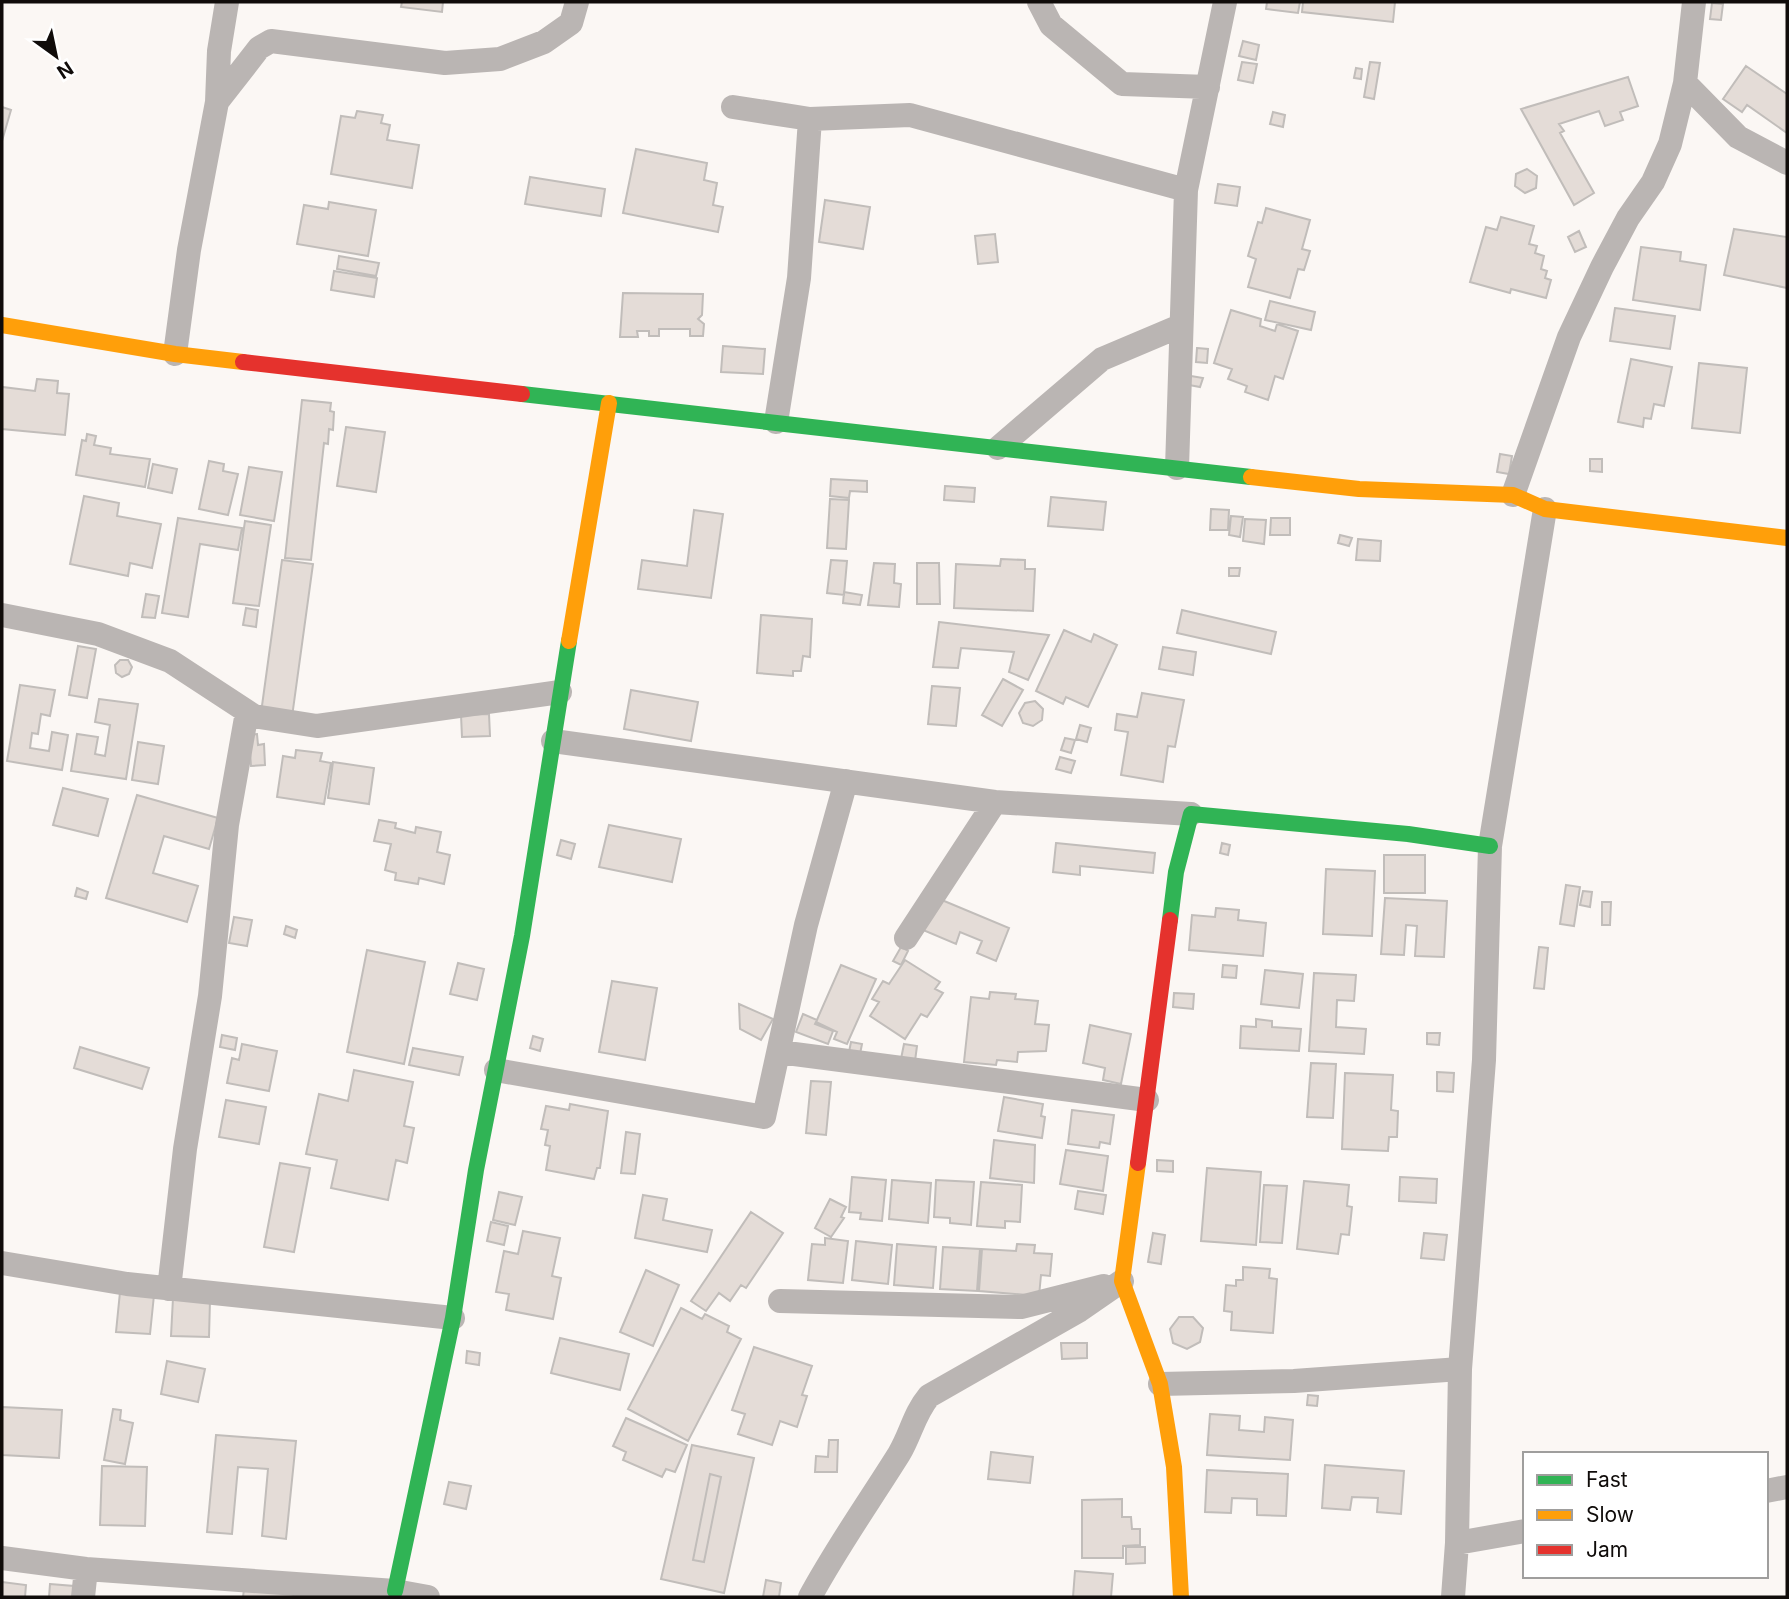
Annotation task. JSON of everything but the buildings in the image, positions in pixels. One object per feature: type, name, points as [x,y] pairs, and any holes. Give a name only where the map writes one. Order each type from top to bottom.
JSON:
[{"type":"street","points":[[175,354],[189,250],[217,102],[219,51],[227,2]]},
{"type":"street","points":[[217,102],[259,48],[271,41],[445,63],[500,60],[544,42],[570,23],[576,2]]},
{"type":"street","points":[[1039,2],[1051,25],[1122,84],[1208,87]]},
{"type":"street","points":[[1177,468],[1186,190],[1226,2]]},
{"type":"street","points":[[1513,495],[1569,337],[1608,255],[1628,218],[1653,182],[1670,144],[1685,83],[1694,2]]},
{"type":"street","points":[[1685,83],[1738,137],[1787,163]]},
{"type":"street","points":[[733,107],[810,119],[910,115],[1186,190]]},
{"type":"street","points":[[776,422],[799,278],[810,119]]},
{"type":"street","points":[[2,325],[175,354],[1359,489],[1513,495],[1545,509],[1787,538]]},
{"type":"street","points":[[998,448],[1102,359],[1180,326]]},
{"type":"street","points":[[395,1591],[453,1318],[522,936],[535,839],[609,403]]},
{"type":"street","points":[[1452,1597],[1457,1543],[1460,1369],[1484,1060],[1490,846],[1545,509]]},
{"type":"street","points":[[2,615],[98,634],[170,661],[254,716],[317,726],[560,692]]},
{"type":"street","points":[[169,1289],[185,1149],[210,996],[227,825],[247,712]]},
{"type":"street","points":[[553,741],[995,802],[1191,814],[1408,834],[1490,846]]},
{"type":"street","points":[[496,1070],[764,1117],[806,925],[846,781]]},
{"type":"street","points":[[906,938],[995,802]]},
{"type":"street","points":[[1181,1597],[1174,1467],[1160,1384],[1122,1281],[1176,872],[1191,814]]},
{"type":"street","points":[[779,1052],[1147,1100]]},
{"type":"street","points":[[2,1263],[169,1289],[453,1318]]},
{"type":"street","points":[[780,1301],[1021,1307],[1122,1281]]},
{"type":"street","points":[[810,1597],[843,1536],[901,1451],[917,1411],[929,1396],[1080,1310],[1122,1281]]},
{"type":"street","points":[[1160,1384],[1294,1381],[1460,1369]]},
{"type":"street","points":[[1768,1491],[1787,1487]]},
{"type":"street","points":[[1457,1543],[1523,1531]]},
{"type":"street","points":[[2,1558],[86,1569],[395,1591],[428,1597]]},
{"type":"street","points":[[83,1597],[86,1569]]},
{"type":"traffic: fast","points":[[522,394],[1251,477]]},
{"type":"traffic: fast","points":[[395,1591],[453,1318],[476,1170],[522,936],[569,641]]},
{"type":"traffic: fast","points":[[1170,920],[1176,872],[1191,814],[1408,834],[1490,846]]},
{"type":"traffic: slow","points":[[2,325],[175,354],[243,362]]},
{"type":"traffic: slow","points":[[569,641],[609,403]]},
{"type":"traffic: slow","points":[[1251,477],[1359,489],[1513,495],[1545,509],[1787,538]]},
{"type":"traffic: slow","points":[[1138,1163],[1122,1281],[1160,1384],[1174,1467],[1181,1597]]},
{"type":"traffic: jam","points":[[243,362],[522,394]]},
{"type":"traffic: jam","points":[[1138,1163],[1170,920]]}]
